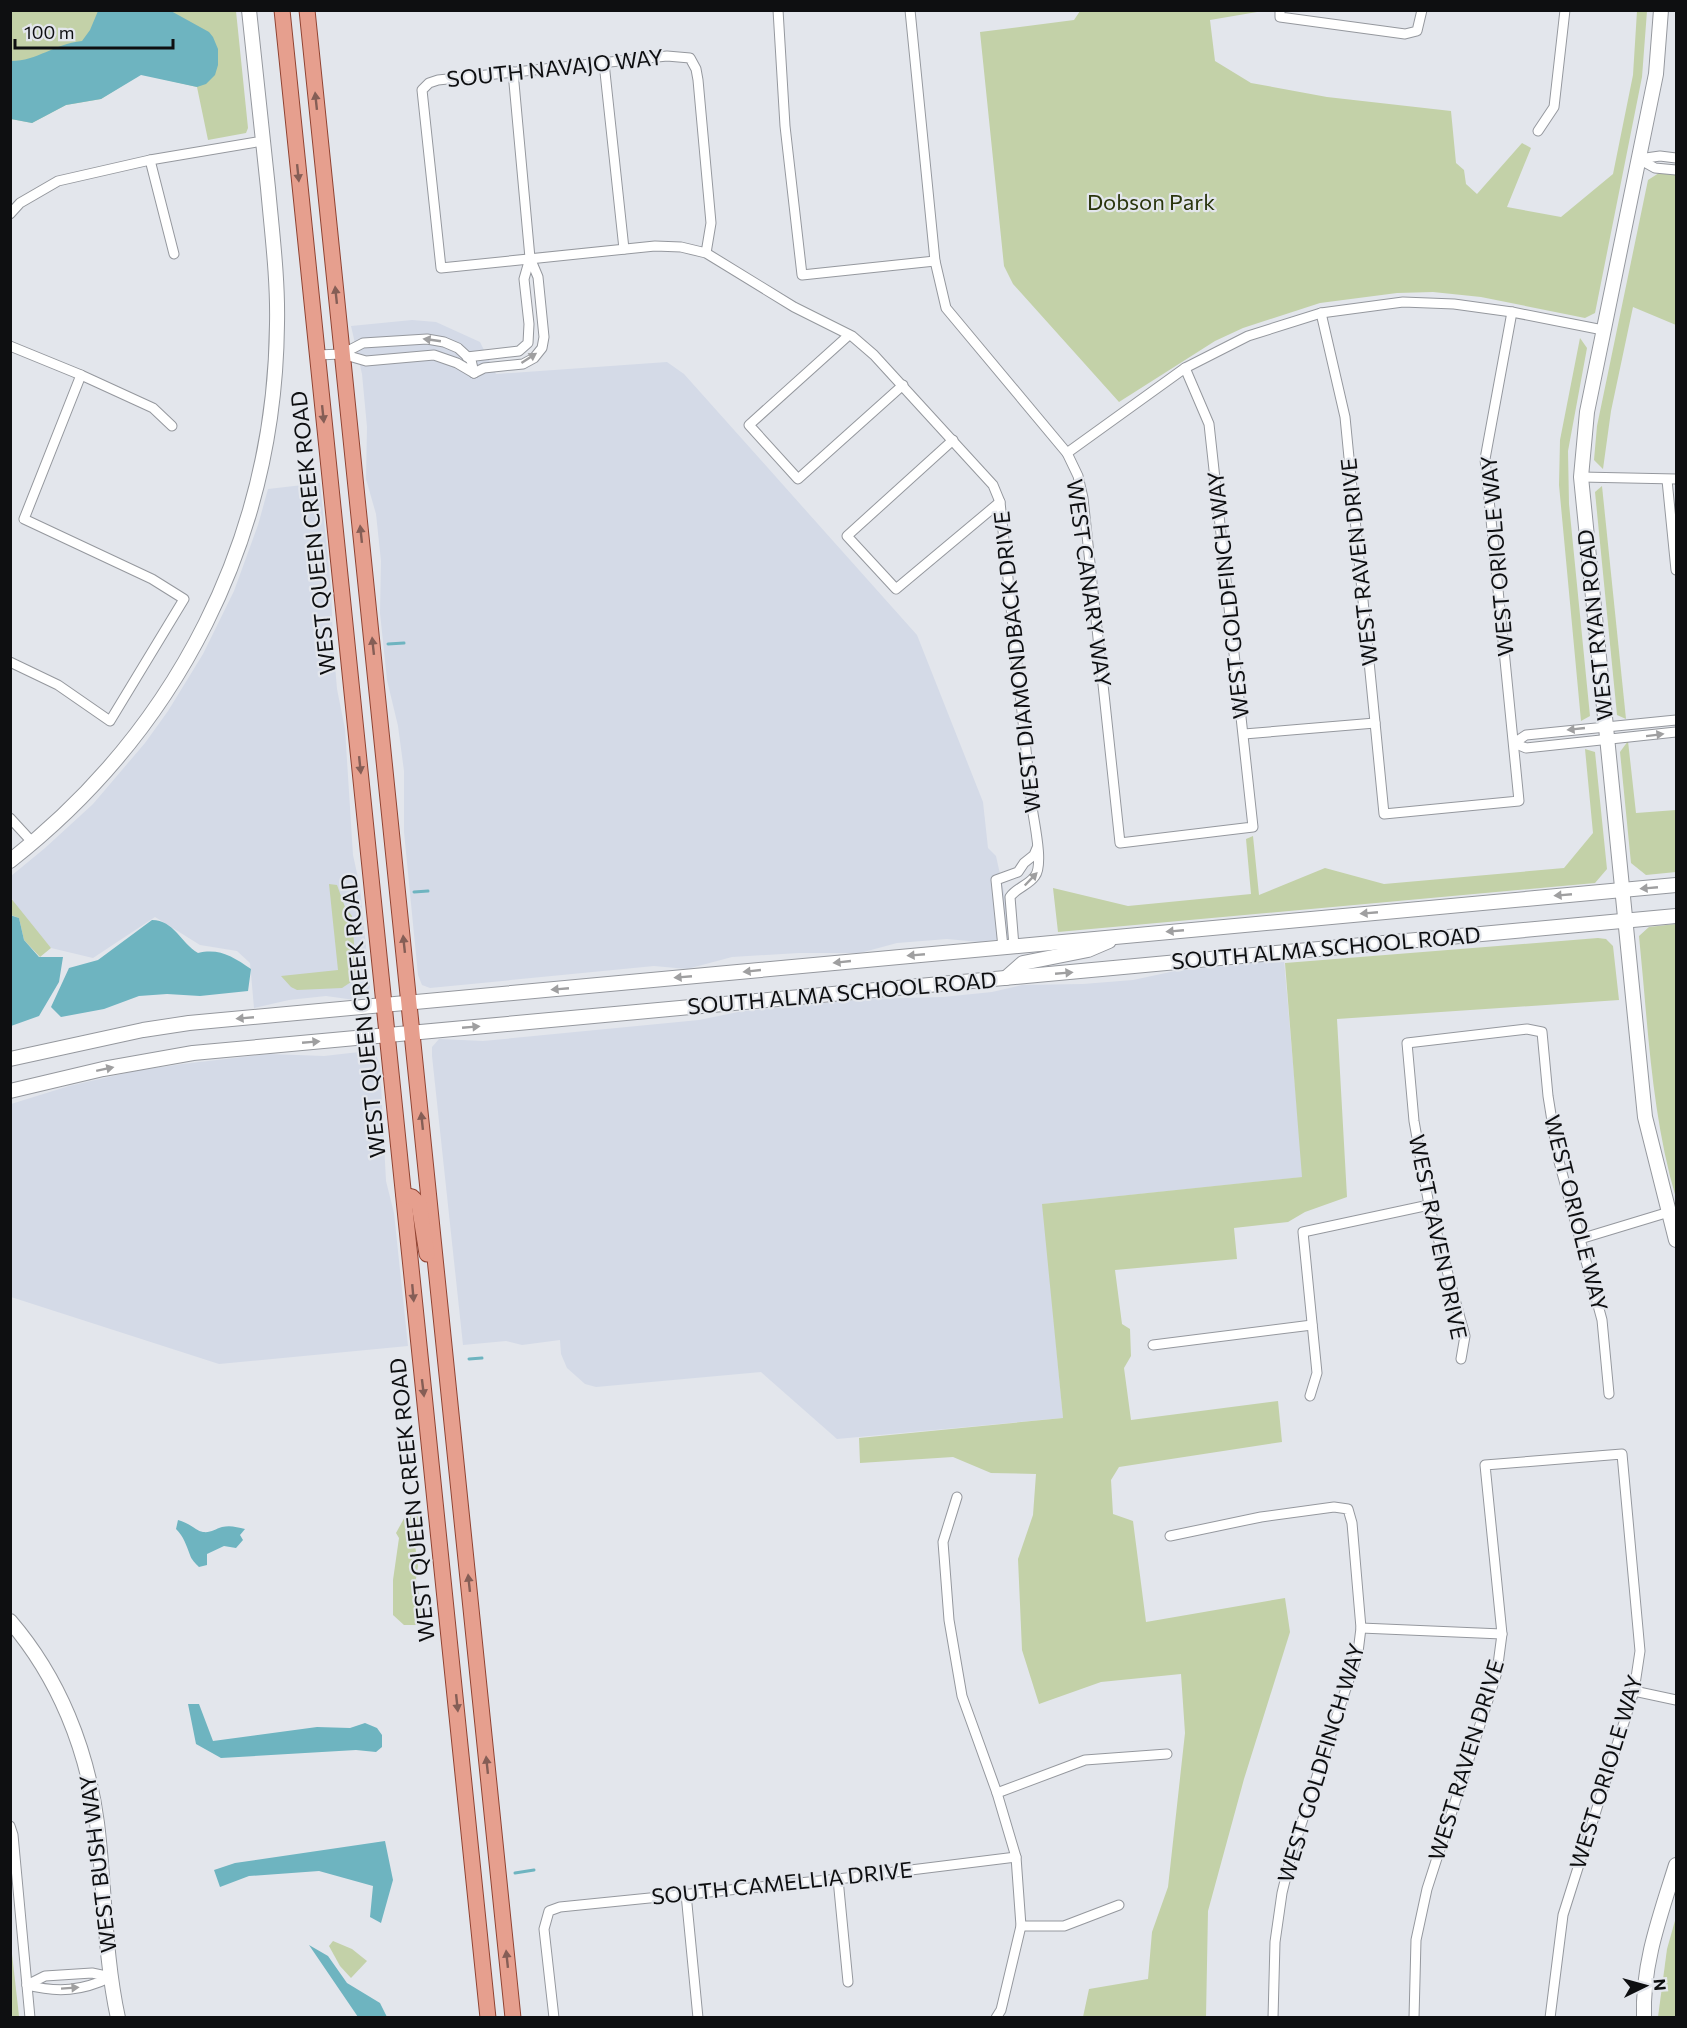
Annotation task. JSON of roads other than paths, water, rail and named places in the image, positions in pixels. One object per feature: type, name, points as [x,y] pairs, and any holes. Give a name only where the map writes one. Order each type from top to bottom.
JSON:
[{"type":"main road","points":[[10,861],[69,812],[114,764],[141,730],[171,687],[199,639],[235,558],[245,528],[264,453],[271,412],[277,347],[275,260],[249,10]]},
{"type":"main road","name":"WEST QUEEN CREEK ROAD","points":[[282,10],[488,2018]]},
{"type":"main road","points":[[307,10],[513,2018]]},
{"type":"main road","name":"WEST RYAN ROAD","points":[[1661,10],[1656,74],[1587,412],[1581,477],[1645,1117],[1677,1240]]},
{"type":"main road","name":"SOUTH ALMA SCHOOL ROAD","points":[[10,1059],[164,1026],[1677,885]]},
{"type":"main road","name":"SOUTH ALMA SCHOOL ROAD","points":[[10,1091],[170,1056],[1677,916]]},
{"type":"main road","points":[[1006,978],[1023,963],[1088,950],[1125,935]]},
{"type":"main road","points":[[404,1195],[412,1197],[419,1204],[426,1252],[440,1300]]},
{"type":"main road","name":"WEST BUSH WAY","points":[[10,1621],[33,1650],[57,1691],[82,1752],[97,1823],[117,2018]]},
{"type":"main road","points":[[1644,2018],[1645,1983],[1652,1942],[1677,1865]]},
{"type":"street","points":[[778,10],[785,126],[802,275],[935,261]]},
{"type":"street","name":"WEST CANARY WAY","points":[[909,10],[935,261],[945,308],[1067,453],[1078,476],[1083,498],[1120,843],[1252,827]]},
{"type":"street","points":[[1280,14],[1405,34],[1417,31],[1422,10]]},
{"type":"street","points":[[1538,131],[1554,107],[1565,10]]},
{"type":"street","name":"SOUTH NAVAJO WAY","points":[[530,258],[441,268],[422,90],[429,83],[438,80],[667,56],[690,58],[696,69],[698,80],[711,223],[706,253]]},
{"type":"street","points":[[604,63],[624,249]]},
{"type":"street","points":[[474,373],[484,368],[523,364],[534,358],[542,348],[544,336],[538,277],[530,258],[513,72]]},
{"type":"street","points":[[10,214],[20,203],[58,181],[150,160],[263,141]]},
{"type":"street","points":[[1639,159],[1658,156],[1677,158]]},
{"type":"street","points":[[1639,159],[1655,168],[1677,170]]},
{"type":"street","points":[[150,160],[174,254]]},
{"type":"street","points":[[530,258],[667,246],[706,253]]},
{"type":"street","name":"WEST DIAMONDBACK DRIVE","points":[[706,253],[772,294],[849,335],[874,355],[993,485],[1000,502],[1040,860],[1036,875],[1010,897],[1009,946]]},
{"type":"street","points":[[467,357],[519,351],[528,343],[529,324],[524,279],[530,258]]},
{"type":"street","points":[[1067,453],[1185,368],[1248,336],[1321,313],[1402,302],[1454,304],[1512,312],[1603,330]]},
{"type":"street","name":"WEST ORIOLE WAY","points":[[1512,312],[1485,459],[1519,801]]},
{"type":"street","name":"WEST RAVEN DRIVE","points":[[1321,313],[1345,417],[1384,814],[1519,801]]},
{"type":"street","points":[[849,335],[748,425],[798,479],[903,385]]},
{"type":"street","points":[[342,354],[363,344],[427,339],[444,342],[458,348],[471,360],[474,373]]},
{"type":"street","points":[[10,346],[153,408],[172,426]]},
{"type":"street","points":[[317,355],[342,354],[366,361],[434,355],[457,363],[474,373]]},
{"type":"street","name":"WEST GOLDFINCH WAY","points":[[1185,368],[1209,424],[1244,734],[1252,827]]},
{"type":"street","points":[[10,662],[58,685],[110,721],[184,599],[153,579],[24,519],[81,375]]},
{"type":"street","points":[[953,440],[847,536],[896,589],[1000,502]]},
{"type":"street","points":[[1581,477],[1672,479],[1677,570]]},
{"type":"street","points":[[1514,743],[1526,748],[1677,720]]},
{"type":"street","points":[[1244,734],[1375,723]]},
{"type":"street","points":[[1514,743],[1526,735],[1677,732]]},
{"type":"street","points":[[10,818],[33,843]]},
{"type":"street","points":[[1009,946],[996,880],[1018,872],[1034,855],[1037,848]]},
{"type":"street","name":"WEST ORIOLE WAY","points":[[1407,1043],[1527,1029],[1542,1032],[1548,1096],[1558,1158],[1602,1320],[1609,1395]]},
{"type":"street","name":"WEST RAVEN DRIVE","points":[[1407,1043],[1414,1121],[1429,1205],[1465,1336],[1461,1359]]},
{"type":"street","points":[[1310,1396],[1317,1373],[1303,1232],[1429,1205]]},
{"type":"street","points":[[1580,1239],[1668,1212]]},
{"type":"street","points":[[1153,1345],[1312,1325]]},
{"type":"street","name":"WEST ORIOLE WAY","points":[[1550,2018],[1563,1915],[1634,1691],[1640,1651],[1622,1454]]},
{"type":"street","name":"WEST RAVEN DRIVE","points":[[1414,2018],[1416,1940],[1426,1889],[1497,1672],[1502,1634],[1485,1465],[1622,1454]]},
{"type":"street","points":[[957,1497],[943,1542],[949,1620],[962,1696],[997,1793],[1016,1857],[1021,1926],[1001,2010],[996,2018]]},
{"type":"street","name":"WEST GOLDFINCH WAY","points":[[1170,1536],[1261,1517],[1334,1507],[1348,1509],[1353,1523],[1361,1628],[1358,1652],[1292,1852],[1282,1893],[1275,1942],[1274,2018]]},
{"type":"street","points":[[1361,1628],[1502,1634]]},
{"type":"street","points":[[1634,1691],[1677,1700]]},
{"type":"street","points":[[997,1793],[1085,1760],[1167,1754]]},
{"type":"street","points":[[10,1826],[13,1835],[30,2018]]},
{"type":"street","name":"SOUTH CAMELLIA DRIVE","points":[[554,2018],[544,1929],[549,1911],[560,1907],[838,1879],[1016,1857]]},
{"type":"street","points":[[838,1879],[848,1982]]},
{"type":"street","points":[[686,1894],[698,2018]]},
{"type":"street","points":[[1021,1926],[1064,1926],[1119,1905]]},
{"type":"street","points":[[27,1984],[45,1976],[92,1973],[111,1977]]},
{"type":"street","points":[[27,1984],[47,1990],[90,1987],[111,1977]]},
{"type":"water","points":[[98,11],[171,11],[209,32],[213,37],[218,49],[218,65],[215,75],[206,84],[197,87],[141,75],[101,99],[66,105],[32,123],[11,119],[11,61],[29,58],[62,45],[82,41],[90,30]]},
{"type":"water","points":[[10,915],[19,918],[24,940],[39,957],[63,957],[59,982],[39,1016],[11,1026]]},
{"type":"water","points":[[152,920],[160,921],[172,928],[198,953],[220,953],[232,957],[251,969],[248,991],[200,996],[167,994],[139,996],[104,1009],[61,1017],[51,1007],[69,968],[98,960]]},
{"type":"water","points":[[178,1520],[203,1532],[228,1526],[245,1529],[240,1535],[243,1540],[236,1548],[224,1546],[207,1554],[207,1565],[199,1567],[191,1558],[183,1538],[176,1529]]},
{"type":"water","points":[[188,1704],[199,1704],[213,1741],[317,1727],[350,1728],[365,1723],[377,1728],[382,1735],[382,1747],[376,1752],[356,1750],[221,1758],[196,1744]]},
{"type":"water","points":[[385,1841],[393,1880],[381,1923],[370,1917],[373,1886],[319,1871],[249,1876],[220,1887],[214,1870],[235,1863]]},
{"type":"water","points":[[309,1945],[328,1956],[347,1983],[380,2003],[387,2017],[358,2017]]},
{"type":"waterway","points":[[388,644],[404,643]]},
{"type":"waterway","points":[[414,892],[428,891]]},
{"type":"waterway","points":[[469,1359],[482,1358]]},
{"type":"waterway","points":[[515,1873],[534,1870]]},
{"type":"park label","name":"Dobson Park","points":[[1151,202]]}]
